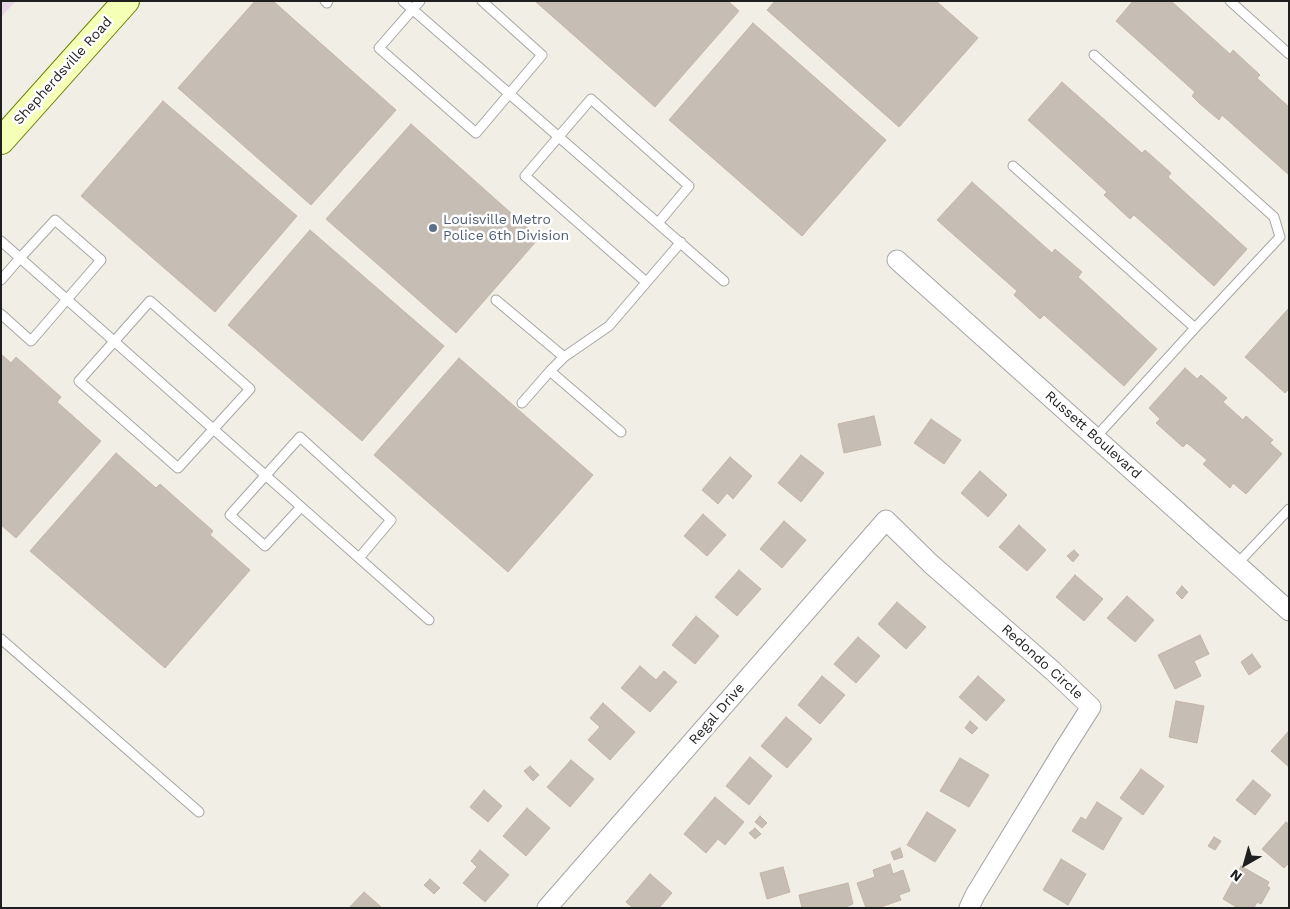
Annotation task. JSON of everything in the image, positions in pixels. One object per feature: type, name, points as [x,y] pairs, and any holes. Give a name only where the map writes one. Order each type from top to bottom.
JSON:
[{"type":"main road","name":"Shepherdsville Road","points":[[1,141],[126,1]]},
{"type":"street","name":"Russett Boulevard","points":[[897,260],[1289,611]]},
{"type":"street","name":"Regal Drive","points":[[548,908],[886,520]]},
{"type":"street","name":"Redondo Circle","points":[[886,520],[931,564],[1046,664],[1091,707],[1037,793],[969,908]]},
{"type":"lane","points":[[403,1],[724,281]]},
{"type":"lane","points":[[420,1],[379,48],[476,133],[542,55],[482,1]]},
{"type":"lane","points":[[1230,1],[1289,54]]},
{"type":"lane","points":[[1094,55],[1274,217],[1280,237],[1095,438]]},
{"type":"lane","points":[[646,282],[525,176],[591,99],[689,186],[658,223]]},
{"type":"lane","points":[[1013,166],[1195,328]]},
{"type":"lane","points":[[1,280],[55,220],[101,260],[31,341],[1,314]]},
{"type":"lane","points":[[1,241],[429,620]]},
{"type":"lane","points":[[522,402],[564,357],[609,326],[681,242]]},
{"type":"lane","points":[[496,300],[564,357]]},
{"type":"lane","points":[[150,301],[250,389],[178,468],[79,381],[114,341],[150,301]]},
{"type":"lane","points":[[550,371],[621,432]]},
{"type":"lane","points":[[301,507],[265,546],[230,516],[300,438],[391,520],[359,558]]},
{"type":"lane","points":[[1237,564],[1289,509]]},
{"type":"lane","points":[[1,639],[200,812]]},
{"type":"shaded area","points":[[1,1],[16,1],[1,17]]},
{"type":"building","points":[[255,1],[273,1],[396,110],[311,205],[178,88]]},
{"type":"building","points":[[535,1],[728,1],[739,11],[655,107]]},
{"type":"building","points":[[775,1],[936,1],[978,38],[899,127],[767,10]]},
{"type":"building","points":[[1133,1],[1171,1],[1230,54],[1233,50],[1260,75],[1257,78],[1289,107],[1289,175],[1222,115],[1219,120],[1199,103],[1192,96],[1195,92],[1116,21]]},
{"type":"building","points":[[753,23],[886,140],[802,236],[669,120]]},
{"type":"building","points":[[1062,82],[1142,153],[1145,150],[1171,173],[1168,177],[1247,249],[1214,286],[1134,215],[1130,219],[1104,195],[1107,192],[1028,120]]},
{"type":"building","points":[[163,101],[297,216],[215,312],[81,196]]},
{"type":"building","name":"Louisville Metro Police 6th Division","points":[[411,124],[539,238],[456,333],[326,219]]},
{"type":"building","points":[[972,182],[1052,253],[1055,249],[1082,272],[1078,277],[1157,349],[1124,386],[1044,315],[1040,319],[1014,295],[1017,291],[937,220]]},
{"type":"building","points":[[310,230],[444,346],[362,441],[228,325]]},
{"type":"building","points":[[1289,308],[1289,389],[1285,393],[1245,357]]},
{"type":"building","points":[[1,354],[11,363],[16,357],[61,397],[57,402],[101,441],[16,538],[1,525]]},
{"type":"building","points":[[459,358],[593,475],[508,572],[374,455]]},
{"type":"building","points":[[1185,368],[1197,379],[1201,375],[1227,398],[1223,402],[1243,420],[1246,416],[1273,440],[1270,443],[1282,454],[1246,494],[1233,483],[1230,488],[1203,464],[1207,460],[1187,443],[1183,447],[1156,423],[1160,419],[1149,408]]},
{"type":"building","points":[[874,416],[881,445],[844,453],[838,424]]},
{"type":"building","points":[[931,419],[961,440],[944,464],[914,443]]},
{"type":"building","points":[[116,453],[156,488],[160,484],[213,531],[210,535],[250,570],[165,668],[30,551]]},
{"type":"building","points":[[801,455],[824,473],[801,502],[778,483]]},
{"type":"building","points":[[730,457],[752,476],[733,499],[727,493],[718,504],[702,490]]},
{"type":"building","points":[[980,471],[1007,495],[988,517],[961,493]]},
{"type":"building","points":[[703,514],[726,535],[707,556],[684,536]]},
{"type":"building","points":[[784,521],[806,540],[782,568],[760,549]]},
{"type":"building","points":[[1019,525],[1046,550],[1027,571],[999,547]]},
{"type":"building","points":[[1074,550],[1079,555],[1073,562],[1067,556]]},
{"type":"building","points":[[739,570],[761,589],[737,616],[715,597]]},
{"type":"building","points":[[1075,575],[1103,599],[1084,621],[1056,597]]},
{"type":"building","points":[[1182,586],[1188,592],[1182,599],[1176,593]]},
{"type":"building","points":[[1127,596],[1154,620],[1135,642],[1107,618]]},
{"type":"building","points":[[897,602],[926,627],[906,649],[878,624]]},
{"type":"building","points":[[696,616],[719,636],[695,664],[672,645]]},
{"type":"building","points":[[1200,635],[1209,654],[1194,661],[1201,676],[1175,689],[1158,655]]},
{"type":"building","points":[[858,637],[880,656],[856,683],[834,664]]},
{"type":"building","points":[[1252,654],[1261,667],[1249,675],[1241,662]]},
{"type":"building","points":[[640,666],[656,680],[664,671],[677,682],[650,712],[621,688]]},
{"type":"building","points":[[822,676],[845,695],[820,724],[798,705]]},
{"type":"building","points":[[978,676],[1005,700],[986,721],[959,697]]},
{"type":"building","points":[[1176,701],[1204,706],[1197,743],[1169,737]]},
{"type":"building","points":[[603,703],[635,732],[610,760],[588,740],[600,727],[590,718]]},
{"type":"building","points":[[786,717],[812,739],[787,768],[761,746]]},
{"type":"building","points":[[970,721],[978,728],[972,734],[965,728]]},
{"type":"building","points":[[1289,732],[1289,767],[1271,751]]},
{"type":"building","points":[[750,757],[772,776],[749,805],[726,786]]},
{"type":"building","points":[[960,758],[989,775],[969,807],[940,791]]},
{"type":"building","points":[[571,760],[594,779],[570,807],[547,787]]},
{"type":"building","points":[[530,766],[539,775],[533,781],[524,771]]},
{"type":"building","points":[[1141,769],[1164,786],[1143,815],[1120,798]]},
{"type":"building","points":[[1253,780],[1271,795],[1255,815],[1236,800]]},
{"type":"building","points":[[484,790],[502,806],[488,822],[470,807]]},
{"type":"building","points":[[715,797],[744,822],[725,845],[718,839],[706,853],[684,834]]},
{"type":"building","points":[[1097,802],[1122,818],[1103,850],[1072,831],[1081,817],[1086,820]]},
{"type":"building","points":[[527,808],[550,828],[526,856],[503,836]]},
{"type":"building","points":[[927,812],[956,830],[935,862],[907,845]]},
{"type":"building","points":[[760,816],[767,823],[762,828],[755,822]]},
{"type":"building","points":[[1286,822],[1289,824],[1289,863],[1284,868],[1262,849]]},
{"type":"building","points":[[755,828],[761,834],[755,839],[749,833]]},
{"type":"building","points":[[1214,837],[1221,841],[1215,850],[1208,846]]},
{"type":"building","points":[[900,848],[903,857],[894,860],[891,852]]},
{"type":"building","points":[[480,850],[509,875],[485,902],[463,883],[477,867],[471,861]]},
{"type":"building","points":[[1061,859],[1086,874],[1068,905],[1043,890]]},
{"type":"building","points":[[890,864],[893,874],[903,870],[910,891],[899,895],[901,900],[878,908],[866,908],[857,883],[875,877],[873,870]]},
{"type":"building","points":[[1241,866],[1269,882],[1267,886],[1270,888],[1261,904],[1257,902],[1254,908],[1238,908],[1223,899]]},
{"type":"building","points":[[783,867],[790,892],[767,899],[760,873]]},
{"type":"building","points":[[650,874],[672,893],[659,908],[633,908],[626,902]]},
{"type":"building","points":[[430,879],[440,888],[434,894],[424,885]]},
{"type":"building","points":[[848,883],[853,904],[843,908],[802,908],[799,895]]},
{"type":"building","points":[[364,892],[380,906],[381,908],[349,908]]},
{"type":"place","name":"Louisville Metro Police 6th Division","points":[[433,228]]}]
